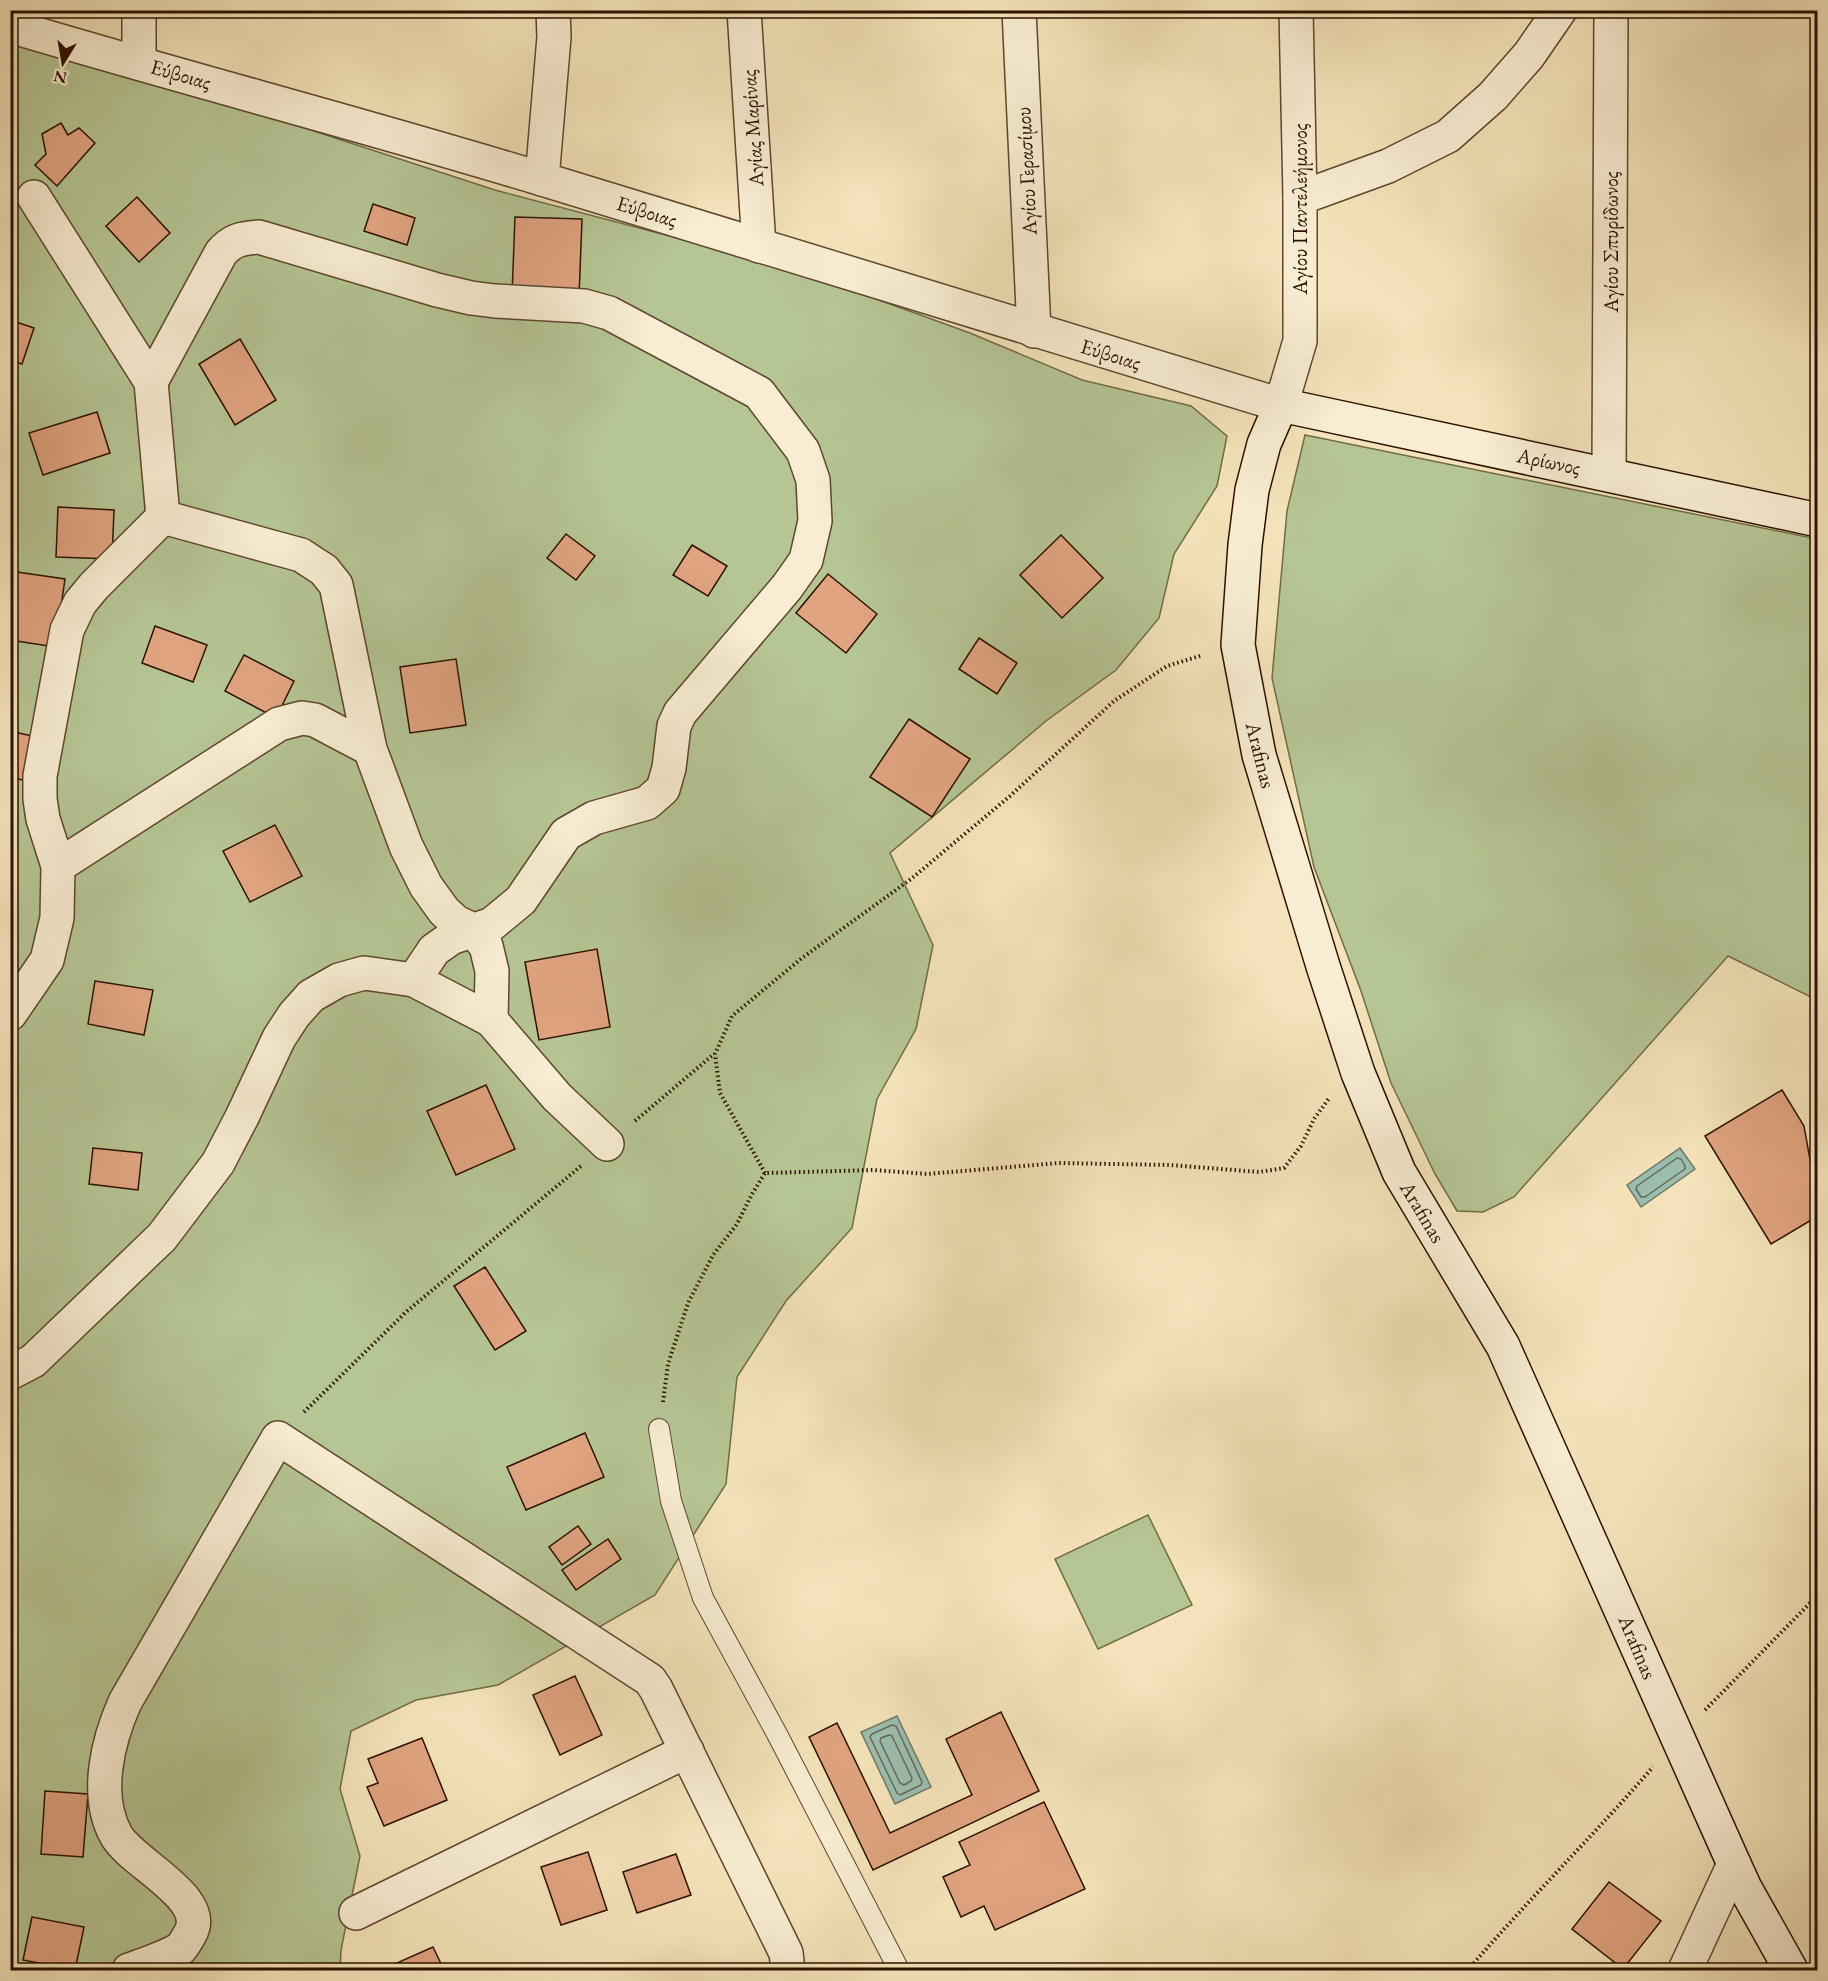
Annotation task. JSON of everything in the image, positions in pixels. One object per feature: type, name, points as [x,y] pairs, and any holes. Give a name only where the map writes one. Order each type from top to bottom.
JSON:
[{"type":"street","points":[[139,10],[139,63]]},
{"type":"street","points":[[543,179],[554,25],[553,10]]},
{"type":"street","name":"Αγίας Μαρίνας","points":[[744,10],[759,246]]},
{"type":"street","name":"Αγίου Γερασίμου","points":[[1019,10],[1034,331]]},
{"type":"street","name":"Αγίου Παντελεήμονος","points":[[1281,405],[1300,341],[1296,10]]},
{"type":"street","points":[[1300,198],[1388,166],[1448,136],[1500,87],[1529,55],[1560,10]]},
{"type":"street","name":"Αγίου Σπυρίδωνος","points":[[1609,474],[1611,10]]},
{"type":"street","name":"Εύβοιας","points":[[10,26],[341,119],[543,179],[1281,405]]},
{"type":"street","points":[[34,197],[151,382],[163,517]]},
{"type":"street","points":[[151,382],[221,253],[230,242],[259,237],[471,298],[584,306],[609,313],[759,393],[803,451],[813,480],[816,521],[806,560],[787,587],[680,713],[674,726],[669,768],[663,789],[647,803],[594,818],[566,834],[521,900],[492,924],[451,938],[434,950],[414,980]]},
{"type":"street","name":"Αρίωνος","points":[[1281,405],[1818,520]]},
{"type":"street","name":"Arafinas","points":[[1281,405],[1264,444],[1252,490],[1245,544],[1238,645],[1258,755],[1358,1072],[1399,1172],[1503,1346],[1734,1864],[1791,1971]]},
{"type":"street","points":[[163,517],[301,555],[324,570],[336,585],[370,749],[406,846],[426,886],[450,916],[456,922],[472,930],[486,946],[492,971],[491,1020]]},
{"type":"street","points":[[10,1014],[47,960],[57,918],[58,866],[41,809],[40,776],[67,630],[80,603],[94,586],[163,517]]},
{"type":"street","points":[[58,866],[279,724],[302,718],[315,720],[370,749]]},
{"type":"street","points":[[10,1373],[33,1360],[162,1237],[218,1163],[279,1038],[294,1015],[311,996],[339,980],[364,973],[414,980],[491,1020],[557,1097],[607,1144]]},
{"type":"street","points":[[129,1971],[182,1947],[193,1929],[193,1911],[185,1898],[136,1857],[116,1835],[105,1800],[111,1738],[125,1702],[278,1438],[646,1677],[656,1689],[786,1953],[788,1971]]},
{"type":"street","points":[[356,1913],[687,1751]]},
{"type":"street","points":[[1685,1971],[1734,1864]]},
{"type":"lane","points":[[659,1429],[671,1501],[703,1598],[782,1744],[899,1971]]},
{"type":"path","points":[[278,1438],[406,1312],[715,1054],[732,1016],[802,958],[920,872],[1010,796],[1114,701],[1167,666],[1238,645]]},
{"type":"path","points":[[715,1054],[720,1093],[765,1173]]},
{"type":"path","points":[[765,1173],[873,1170],[927,1174],[1059,1163],[1170,1165],[1259,1172],[1284,1168],[1301,1146],[1314,1119],[1328,1099],[1358,1072]]},
{"type":"path","points":[[659,1429],[668,1364],[688,1303],[712,1255],[737,1224],[765,1173]]},
{"type":"path","points":[[1468,1971],[1677,1739],[1818,1595]]},
{"type":"green space","points":[[10,40],[280,120],[495,190],[723,250],[846,288],[970,333],[1082,380],[1191,406],[1227,436],[1217,486],[1174,554],[1159,618],[1116,670],[1046,721],[890,853],[933,945],[916,1029],[877,1099],[852,1228],[786,1301],[737,1377],[726,1484],[655,1595],[498,1685],[416,1700],[351,1731],[340,1789],[360,1856],[341,1950],[340,1970],[11,1970]]},
{"type":"green space","points":[[1305,435],[1817,539],[1817,1000],[1728,956],[1514,1197],[1483,1212],[1457,1211],[1435,1174],[1391,1083],[1361,991],[1314,867],[1272,678],[1287,511]]},
{"type":"green space","points":[[1148,1515],[1192,1605],[1098,1649],[1055,1559]]},
{"type":"water","points":[[1680,1148],[1695,1169],[1641,1207],[1627,1185]]},
{"type":"water","points":[[897,1716],[931,1787],[895,1804],[861,1732]]},
{"type":"building","points":[[61,123],[68,135],[79,128],[95,143],[57,186],[35,165],[46,154],[42,134]]},
{"type":"building","points":[[137,197],[170,233],[139,262],[106,226]]},
{"type":"building","points":[[373,204],[415,218],[407,245],[364,231]]},
{"type":"building","points":[[515,217],[582,219],[579,297],[512,295]]},
{"type":"building","points":[[10,320],[34,328],[22,364],[10,360]]},
{"type":"building","points":[[240,339],[276,400],[235,425],[199,364]]},
{"type":"building","points":[[97,412],[110,453],[43,475],[29,433]]},
{"type":"building","points":[[58,507],[114,510],[112,559],[56,557]]},
{"type":"building","points":[[566,534],[595,556],[576,580],[547,558]]},
{"type":"building","points":[[1061,535],[1103,578],[1062,618],[1020,575]]},
{"type":"building","points":[[692,545],[727,566],[708,596],[673,575]]},
{"type":"building","points":[[10,571],[65,579],[55,647],[10,640]]},
{"type":"building","points":[[828,574],[877,614],[846,653],[796,613]]},
{"type":"building","points":[[155,626],[207,645],[193,682],[142,663]]},
{"type":"building","points":[[979,638],[1017,663],[997,694],[959,669]]},
{"type":"building","points":[[244,655],[294,681],[276,718],[225,691]]},
{"type":"building","points":[[456,659],[466,725],[410,733],[400,667]]},
{"type":"building","points":[[909,719],[970,759],[932,817],[870,777]]},
{"type":"building","points":[[10,731],[41,738],[31,782],[10,777]]},
{"type":"building","points":[[275,825],[302,876],[250,902],[223,851]]},
{"type":"building","points":[[597,949],[610,1027],[539,1040],[525,962]]},
{"type":"building","points":[[95,981],[153,990],[144,1035],[88,1024]]},
{"type":"building","points":[[486,1085],[515,1149],[456,1175],[427,1111]]},
{"type":"building","points":[[1782,1090],[1804,1126],[1818,1204],[1818,1216],[1771,1244],[1705,1136]]},
{"type":"building","points":[[93,1148],[142,1153],[138,1190],[89,1184]]},
{"type":"building","points":[[485,1267],[526,1331],[495,1350],[454,1286]]},
{"type":"building","points":[[585,1433],[604,1477],[526,1510],[507,1467]]},
{"type":"building","points":[[578,1526],[591,1544],[562,1565],[549,1547]]},
{"type":"building","points":[[608,1539],[621,1559],[576,1590],[562,1570]]},
{"type":"building","points":[[575,1676],[602,1735],[560,1755],[533,1695]]},
{"type":"building","points":[[1001,1712],[1039,1791],[873,1870],[809,1737],[837,1723],[890,1833],[972,1795],[946,1739]]},
{"type":"building","points":[[422,1738],[447,1800],[384,1826],[367,1787],[378,1783],[368,1759]]},
{"type":"building","points":[[45,1791],[88,1794],[83,1857],[41,1854]]},
{"type":"building","points":[[1044,1802],[1085,1889],[995,1930],[984,1906],[961,1917],[943,1877],[970,1865],[959,1842]]},
{"type":"building","points":[[588,1852],[607,1910],[561,1925],[541,1867]]},
{"type":"building","points":[[676,1854],[691,1895],[637,1913],[623,1872]]},
{"type":"building","points":[[1609,1882],[1661,1921],[1623,1969],[1572,1929]]},
{"type":"building","points":[[32,1917],[84,1927],[75,1970],[23,1960]]},
{"type":"building","points":[[433,1947],[444,1970],[392,1970],[390,1966]]}]
